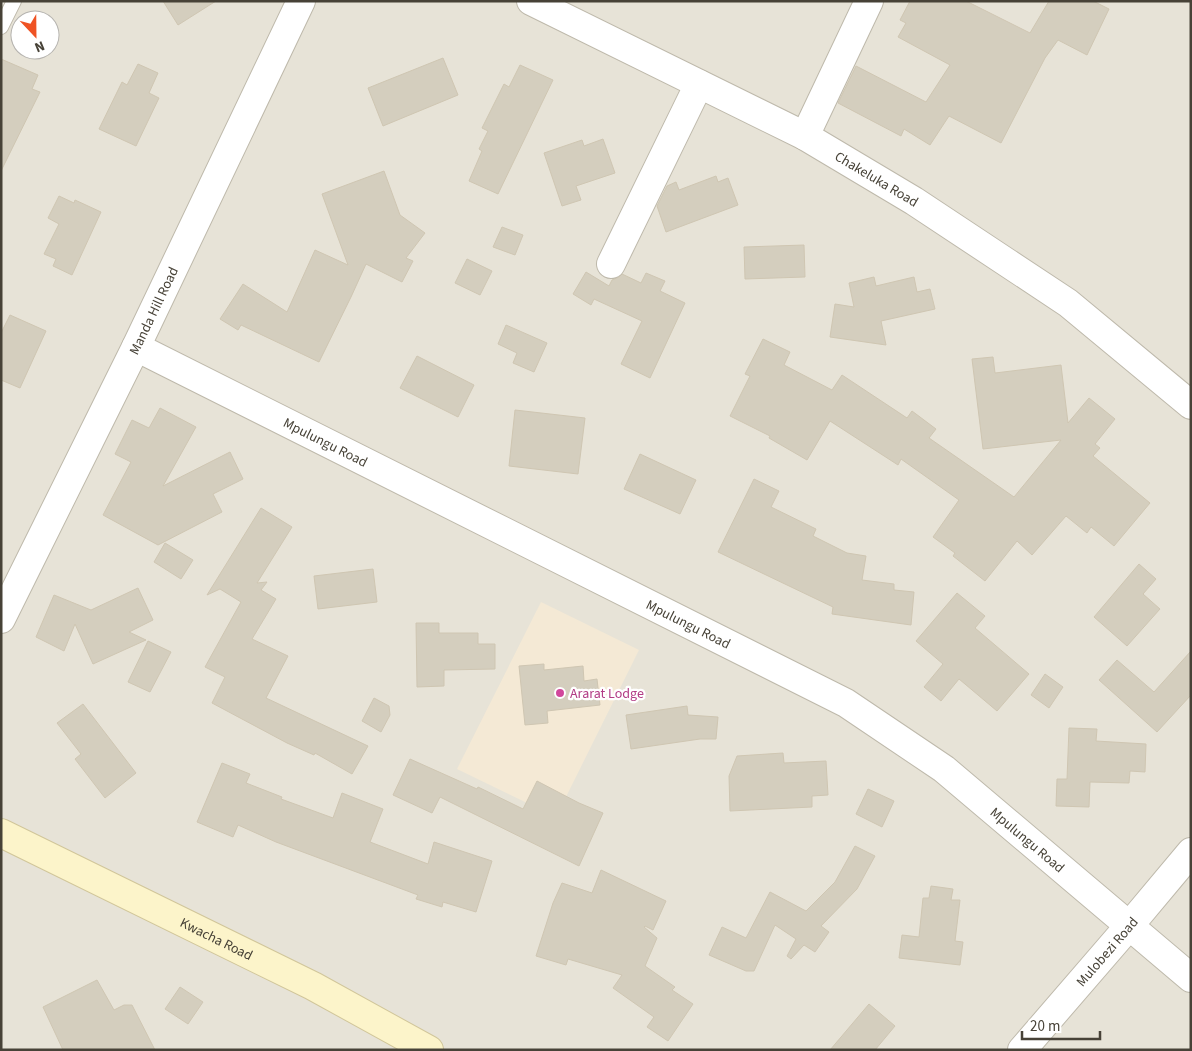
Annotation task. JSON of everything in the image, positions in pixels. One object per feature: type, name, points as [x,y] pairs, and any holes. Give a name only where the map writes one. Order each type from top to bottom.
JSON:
[{"type":"main road","name":"Kwacha Road","points":[[1,833],[314,986],[429,1050]]},
{"type":"street","name":"Manda Hill Road","points":[[1,619],[136,348],[301,1]]},
{"type":"street","name":"Chakeluka Road","points":[[531,1],[805,136],[914,201],[1068,303],[1191,405]]},
{"type":"street","points":[[805,136],[869,1]]},
{"type":"street","points":[[610,264],[699,84]]},
{"type":"street","name":"Mpulungu Road","points":[[136,348],[846,703],[944,769],[1191,978]]},
{"type":"street","name":"Mulobezi Road","points":[[1022,1050],[1191,852]]},
{"type":"lane","points":[[1,27],[14,1]]},
{"type":"shaded area","points":[[13,1],[1191,1],[1191,1050],[1,1050],[1,26]]},
{"type":"shaded area","name":"Ararat Lodge","points":[[541,602],[639,650],[556,817],[457,769]]},
{"type":"building","points":[[163,1],[216,1],[178,25]]},
{"type":"building","points":[[910,1],[966,1],[1030,33],[1049,1],[1093,1],[1109,9],[1087,55],[1058,40],[1045,58],[1001,143],[949,116],[930,145],[904,129],[901,136],[838,103],[856,66],[926,102],[950,65],[898,37],[906,23],[900,20]]},
{"type":"building","points":[[443,58],[458,95],[383,126],[368,88]]},
{"type":"building","points":[[1,59],[38,75],[32,89],[40,92],[1,171]]},
{"type":"building","points":[[138,64],[158,73],[149,93],[159,98],[136,146],[99,129],[122,82],[127,85]]},
{"type":"building","points":[[520,65],[553,80],[498,194],[469,181],[482,151],[479,149],[488,131],[482,128],[504,84],[509,87]]},
{"type":"building","points":[[603,139],[615,173],[576,186],[581,200],[562,206],[544,153],[582,140],[584,146]]},
{"type":"building","points":[[384,171],[400,215],[425,233],[406,258],[413,261],[402,282],[366,264],[319,362],[241,325],[238,330],[220,319],[243,284],[287,312],[315,250],[348,265],[322,194]]},
{"type":"building","points":[[716,176],[718,182],[728,178],[738,205],[666,232],[657,206],[667,186],[676,182],[679,190]]},
{"type":"building","points":[[59,196],[74,203],[75,200],[101,212],[72,275],[53,266],[56,259],[44,254],[59,224],[48,218]]},
{"type":"building","points":[[502,227],[523,235],[515,255],[493,247]]},
{"type":"building","points":[[804,245],[805,277],[745,279],[744,247]]},
{"type":"building","points":[[467,259],[492,271],[480,295],[455,283]]},
{"type":"building","points":[[586,272],[609,286],[612,280],[622,274],[641,283],[646,273],[665,281],[660,291],[685,303],[650,378],[621,364],[642,321],[594,299],[591,305],[573,294]]},
{"type":"building","points":[[874,277],[876,286],[914,277],[917,292],[930,289],[935,309],[881,321],[886,345],[830,337],[835,304],[854,307],[849,283]]},
{"type":"building","points":[[10,315],[46,331],[20,388],[1,380],[1,333]]},
{"type":"building","points":[[506,325],[547,343],[534,372],[513,363],[517,353],[498,344]]},
{"type":"building","points":[[763,339],[790,352],[784,365],[832,390],[842,375],[907,418],[912,411],[936,429],[929,438],[1014,497],[1061,440],[983,449],[972,359],[993,357],[995,373],[1061,365],[1068,423],[1089,398],[1115,419],[1095,444],[1100,448],[1093,456],[1150,503],[1114,546],[1091,527],[1087,533],[1066,516],[1032,555],[1017,541],[985,581],[953,556],[955,553],[933,537],[959,500],[901,459],[898,465],[830,421],[807,460],[769,438],[770,436],[730,416],[750,376],[745,374]]},
{"type":"building","points":[[417,356],[474,385],[458,417],[400,388]]},
{"type":"building","points":[[160,408],[196,427],[163,486],[230,452],[243,479],[213,494],[222,512],[158,545],[103,515],[131,462],[115,454],[132,420],[149,428]]},
{"type":"building","points":[[515,410],[585,418],[578,474],[509,466]]},
{"type":"building","points":[[640,454],[696,480],[680,514],[624,489]]},
{"type":"building","points":[[754,479],[779,491],[771,507],[816,529],[813,536],[847,553],[866,556],[862,580],[894,584],[894,590],[914,592],[911,625],[832,614],[833,607],[718,552]]},
{"type":"building","points":[[261,508],[292,527],[257,583],[267,582],[261,590],[276,599],[252,639],[288,656],[266,698],[368,746],[352,774],[315,753],[314,755],[287,743],[212,703],[225,677],[205,667],[241,602],[220,589],[207,595]]},
{"type":"building","points":[[165,543],[193,560],[181,579],[154,562]]},
{"type":"building","points":[[1139,564],[1156,579],[1143,594],[1160,609],[1127,646],[1094,617]]},
{"type":"building","points":[[373,569],[377,602],[318,609],[314,576]]},
{"type":"building","points":[[138,588],[153,620],[129,632],[146,640],[93,664],[75,624],[64,651],[36,637],[54,595],[91,610]]},
{"type":"building","points":[[957,593],[985,616],[975,628],[1029,674],[997,711],[959,679],[941,701],[924,687],[943,664],[916,641]]},
{"type":"building","points":[[416,623],[439,623],[439,633],[478,633],[478,644],[495,644],[495,669],[444,670],[444,686],[417,687]]},
{"type":"building","points":[[148,641],[171,652],[150,692],[128,682]]},
{"type":"building","points":[[1191,651],[1191,695],[1157,732],[1099,680],[1117,660],[1154,692]]},
{"type":"building","name":"Ararat Lodge","points":[[544,664],[544,670],[583,666],[584,681],[597,679],[600,705],[547,711],[548,723],[525,725],[519,666]]},
{"type":"building","points":[[1045,674],[1063,687],[1049,708],[1031,695]]},
{"type":"building","points":[[374,698],[389,706],[390,715],[381,732],[362,721]]},
{"type":"building","points":[[83,704],[136,773],[105,798],[75,759],[81,754],[57,723]]},
{"type":"building","points":[[687,706],[688,715],[718,717],[716,739],[700,739],[631,749],[626,715]]},
{"type":"building","points":[[1069,728],[1097,729],[1096,741],[1146,744],[1145,772],[1130,771],[1129,783],[1090,782],[1089,807],[1056,806],[1057,779],[1067,779]]},
{"type":"building","points":[[783,753],[784,763],[826,761],[828,795],[812,796],[812,807],[730,811],[729,776],[737,756]]},
{"type":"building","points":[[410,759],[477,789],[478,787],[523,809],[537,781],[603,813],[579,866],[440,797],[432,813],[393,795]]},
{"type":"building","points":[[222,763],[250,774],[246,783],[282,797],[281,799],[333,818],[342,793],[383,809],[370,842],[428,864],[434,842],[492,861],[476,912],[443,902],[442,907],[416,899],[418,895],[276,842],[238,825],[233,837],[197,822]]},
{"type":"building","points":[[868,789],[894,801],[882,827],[856,814]]},
{"type":"building","points":[[855,846],[875,856],[857,889],[821,926],[829,932],[815,952],[804,945],[791,959],[787,956],[796,939],[775,925],[754,971],[746,971],[709,955],[722,927],[746,938],[770,892],[806,911],[835,882]]},
{"type":"building","points":[[601,870],[666,901],[653,930],[644,927],[657,938],[645,966],[675,987],[672,990],[693,1004],[668,1041],[647,1027],[654,1017],[613,988],[622,975],[568,959],[566,965],[536,956],[553,903],[562,883],[592,893]]},
{"type":"building","points":[[931,886],[953,889],[951,900],[960,900],[955,941],[963,942],[960,965],[899,958],[902,935],[919,937],[923,898],[929,898]]},
{"type":"building","points":[[97,980],[114,1010],[124,1005],[132,1005],[155,1050],[63,1050],[43,1007]]},
{"type":"building","points":[[180,987],[203,1002],[188,1024],[165,1009]]},
{"type":"building","points":[[869,1004],[895,1026],[875,1050],[830,1050]]},
{"type":"place","name":"Ararat Lodge","points":[[560,693]]}]
